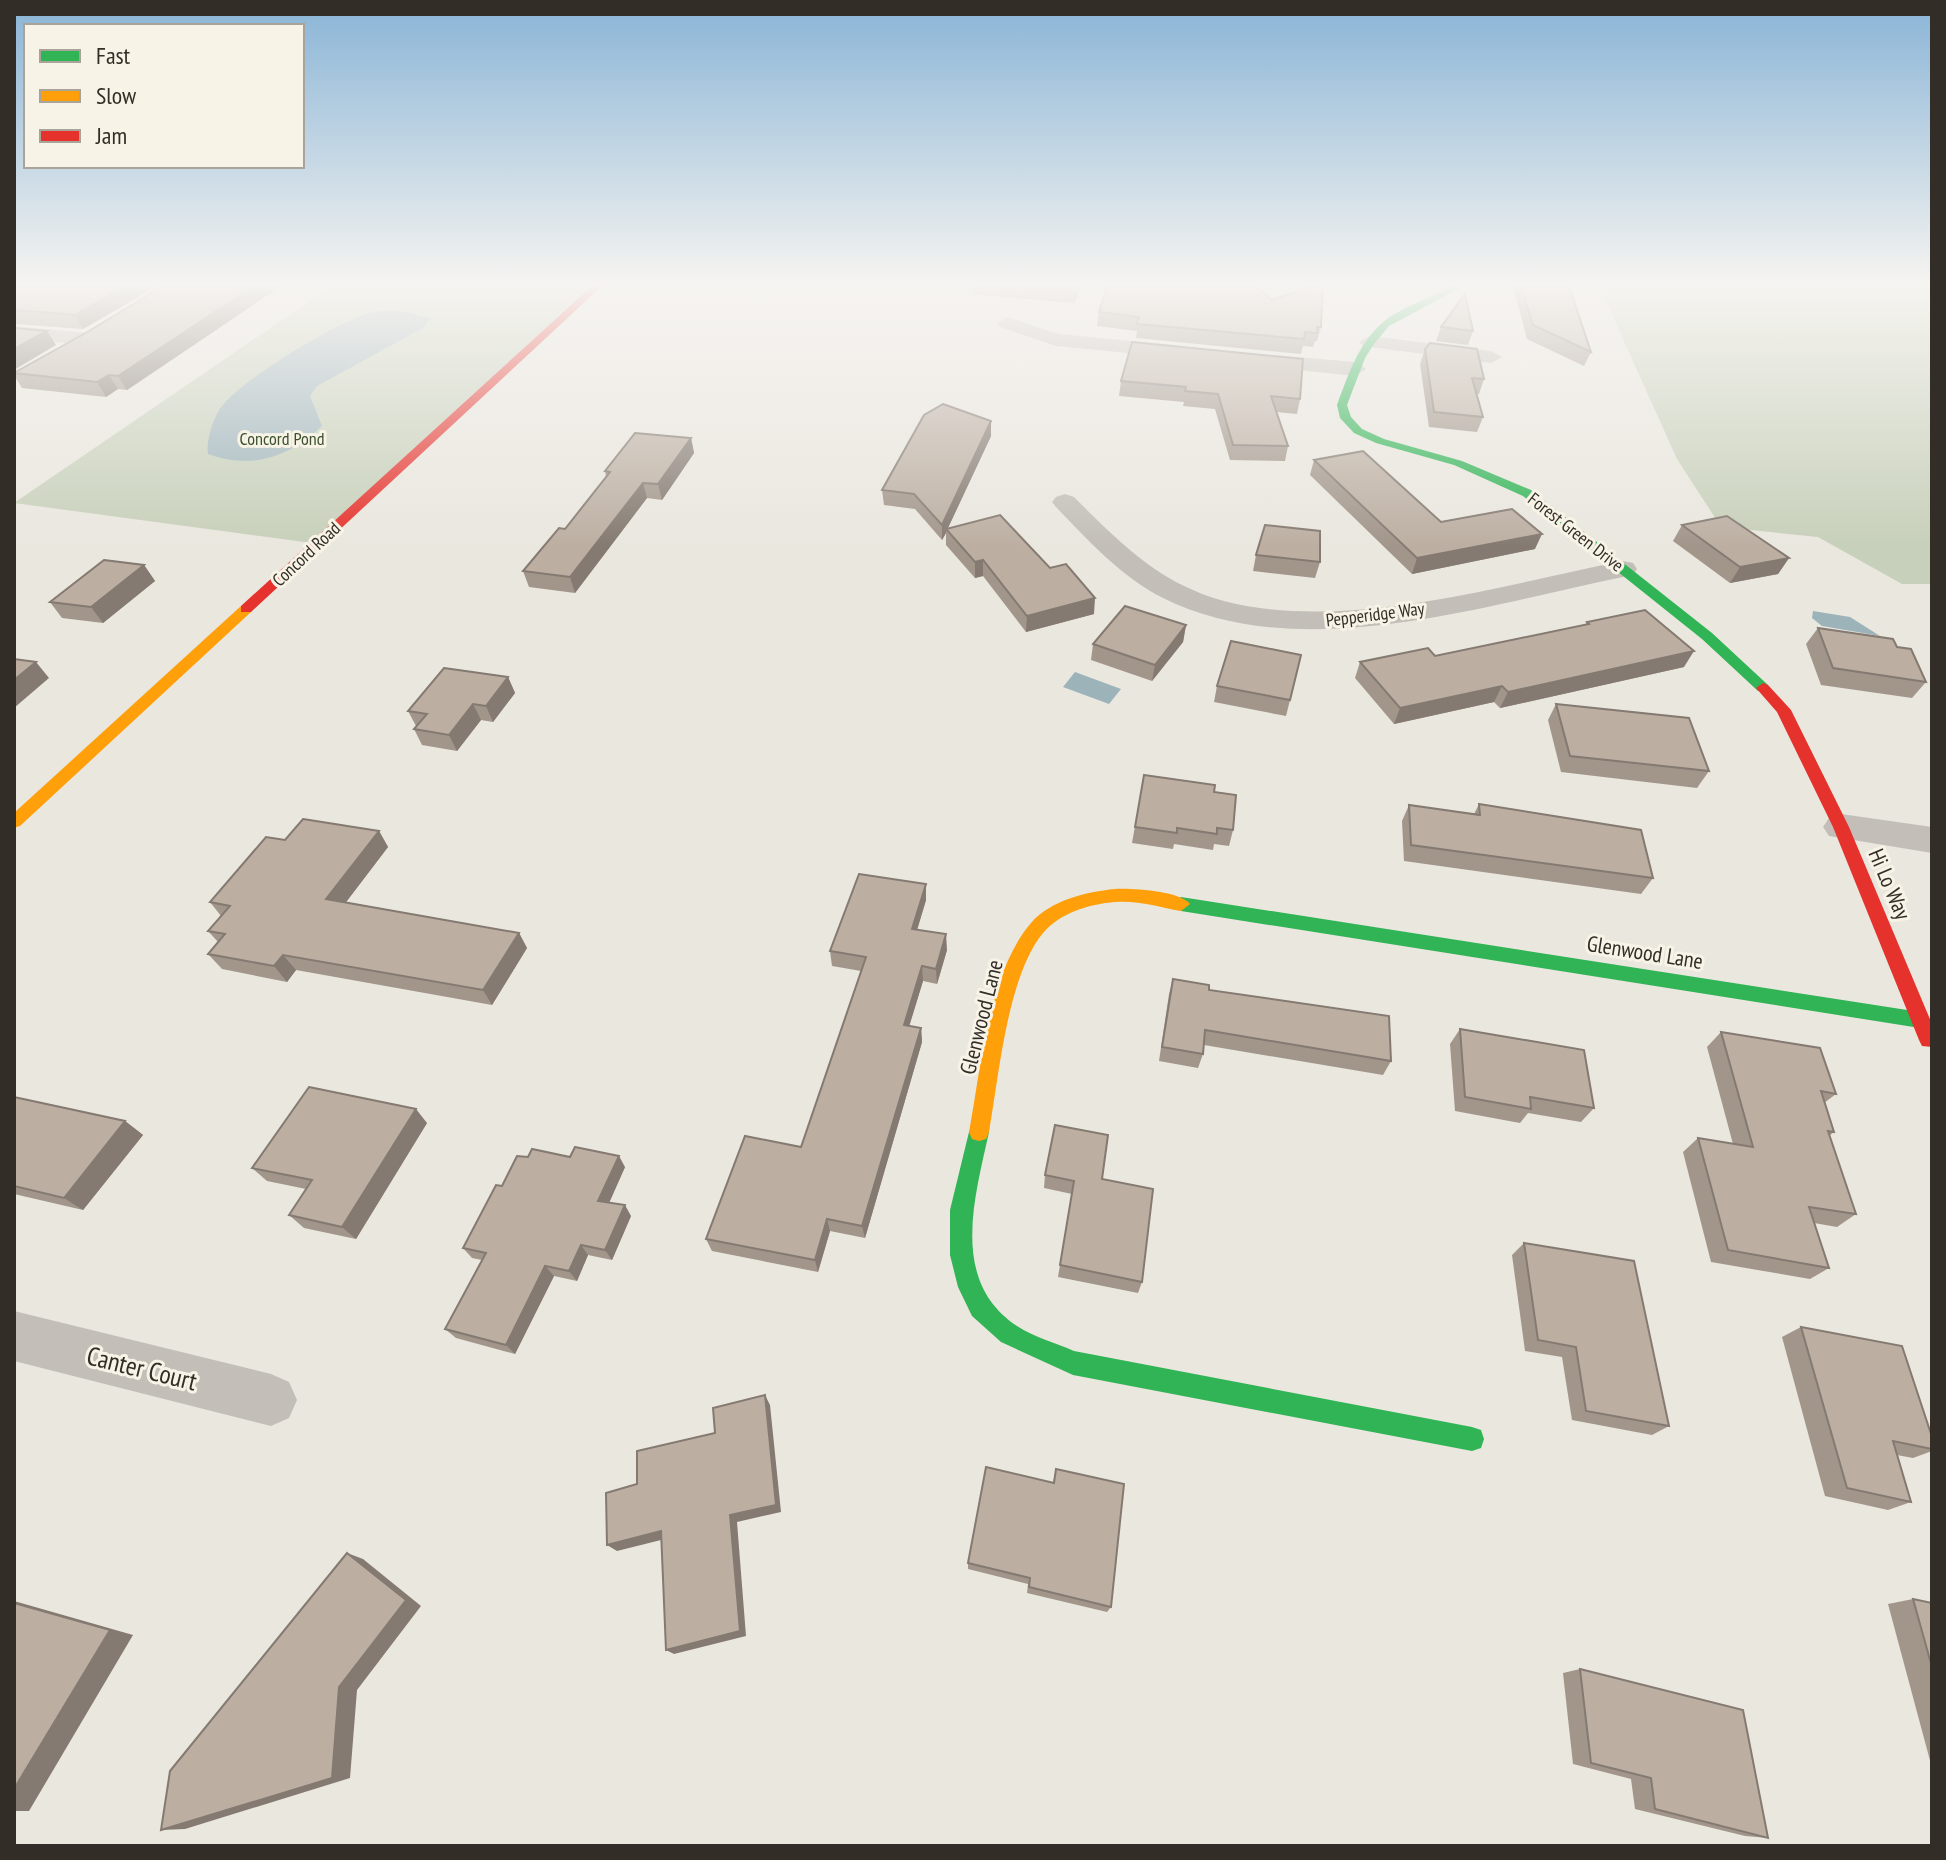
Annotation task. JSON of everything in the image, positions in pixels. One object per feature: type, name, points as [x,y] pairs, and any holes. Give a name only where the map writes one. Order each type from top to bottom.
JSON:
[{"type":"street","name":"Concord Road","points":[[14,822],[503,373]]},
{"type":"street","name":"Forest Green Drive","points":[[1354,373],[1342,405],[1346,418],[1358,431],[1508,482],[1554,512],[1753,677],[1783,710],[1841,827]]},
{"type":"street","name":"Pepperidge Way","points":[[1065,502],[1117,556],[1174,592],[1245,615],[1297,622],[1334,622],[1385,616],[1623,569]]},
{"type":"street","points":[[1841,827],[1932,840]]},
{"type":"street","name":"Hi Lo Way","points":[[1841,827],[1932,1048]]},
{"type":"street","name":"Glenwood Lane","points":[[1472,1439],[1073,1363],[1024,1344],[981,1310],[961,1266],[960,1219],[1009,996],[1022,950],[1035,929],[1057,912],[1087,900],[1126,895],[1920,1020]]},
{"type":"street","name":"Canter Court","points":[[14,1336],[271,1400]]},
{"type":"green space","name":"Concord Pond","points":[[205,373],[498,373],[312,543],[14,503]]},
{"type":"green space","points":[[1638,373],[1932,373],[1932,584],[1902,584],[1818,537],[1721,527],[1677,459]]},
{"type":"water","points":[[261,373],[341,373],[317,386],[310,396],[322,426],[297,446],[269,458],[255,460],[239,461],[208,454],[210,433],[218,412],[243,386]]},
{"type":"water","points":[[1813,611],[1850,617],[1880,636],[1822,626],[1812,618]]},
{"type":"water","points":[[1075,672],[1121,689],[1109,704],[1063,687]]},
{"type":"building","points":[[14,373],[123,373],[118,376],[109,375],[97,382]]},
{"type":"building","points":[[1123,373],[1302,373],[1300,399],[1271,396],[1288,446],[1233,445],[1218,394],[1185,391],[1186,387],[1121,381]]},
{"type":"building","points":[[1428,373],[1483,373],[1484,379],[1472,378],[1483,417],[1434,412]]},
{"type":"building","points":[[943,404],[991,421],[942,525],[914,494],[882,490],[924,415]]},
{"type":"building","points":[[635,433],[691,438],[658,484],[643,483],[570,577],[523,571],[559,528],[565,529],[610,472],[605,471]]},
{"type":"building","points":[[1363,451],[1441,522],[1512,509],[1542,534],[1417,558],[1314,460]]},
{"type":"building","points":[[1000,515],[1050,568],[1066,564],[1095,598],[1027,616],[983,560],[975,562],[946,529]]},
{"type":"building","points":[[1727,516],[1789,558],[1740,567],[1682,525]]},
{"type":"building","points":[[1265,525],[1320,531],[1320,562],[1256,555]]},
{"type":"building","points":[[104,560],[144,565],[91,607],[50,602]]},
{"type":"building","points":[[1125,606],[1186,625],[1155,665],[1093,644]]},
{"type":"building","points":[[1645,610],[1694,651],[1508,692],[1502,686],[1400,708],[1360,662],[1428,648],[1435,656]]},
{"type":"building","points":[[1818,628],[1893,639],[1897,647],[1911,649],[1926,682],[1833,668]]},
{"type":"building","points":[[1231,641],[1301,655],[1290,700],[1217,686]]},
{"type":"building","points":[[14,659],[36,662],[14,680]]},
{"type":"building","points":[[444,668],[508,677],[486,706],[473,704],[449,735],[414,729],[427,714],[408,711]]},
{"type":"building","points":[[1556,704],[1689,718],[1709,771],[1570,756]]},
{"type":"building","points":[[1144,775],[1215,785],[1214,792],[1236,795],[1233,830],[1217,828],[1217,834],[1177,828],[1177,833],[1135,827]]},
{"type":"building","points":[[1479,804],[1641,830],[1653,878],[1411,845],[1409,805],[1480,815]]},
{"type":"building","points":[[303,819],[379,831],[326,899],[519,933],[483,990],[283,955],[274,966],[208,954],[225,934],[208,931],[230,906],[210,902],[266,837],[285,840]]},
{"type":"building","points":[[859,874],[926,884],[912,929],[946,934],[936,969],[922,966],[904,1025],[921,1028],[862,1226],[827,1219],[815,1260],[706,1239],[745,1136],[801,1147],[866,957],[830,951]]},
{"type":"building","points":[[1173,979],[1209,985],[1209,990],[1389,1016],[1391,1061],[1205,1030],[1203,1054],[1162,1047]]},
{"type":"building","points":[[1460,1029],[1584,1050],[1594,1108],[1530,1097],[1531,1109],[1465,1097]]},
{"type":"building","points":[[1721,1032],[1820,1048],[1836,1094],[1821,1091],[1834,1132],[1828,1131],[1856,1214],[1809,1207],[1829,1268],[1728,1250],[1698,1138],[1753,1147]]},
{"type":"building","points":[[309,1087],[416,1109],[342,1227],[289,1215],[312,1180],[252,1168]]},
{"type":"building","points":[[14,1097],[125,1121],[64,1198],[14,1186]]},
{"type":"building","points":[[1055,1125],[1108,1135],[1102,1179],[1153,1189],[1142,1282],[1060,1265],[1074,1181],[1045,1175]]},
{"type":"building","points":[[575,1147],[619,1156],[598,1201],[625,1205],[605,1250],[581,1245],[569,1271],[545,1266],[506,1345],[445,1329],[486,1253],[463,1248],[496,1185],[502,1186],[517,1156],[528,1157],[532,1149],[570,1157]]},
{"type":"building","points":[[1524,1243],[1634,1261],[1669,1426],[1586,1411],[1576,1347],[1538,1340]]},
{"type":"building","points":[[1801,1327],[1902,1346],[1932,1437],[1932,1449],[1893,1441],[1911,1502],[1847,1488]]},
{"type":"building","points":[[765,1395],[776,1505],[730,1515],[740,1631],[666,1650],[661,1531],[607,1545],[606,1493],[637,1484],[637,1451],[715,1433],[713,1408]]},
{"type":"building","points":[[986,1467],[1054,1483],[1056,1469],[1124,1484],[1111,1607],[1029,1587],[1030,1578],[968,1563]]},
{"type":"building","points":[[347,1553],[406,1600],[339,1687],[332,1778],[161,1830],[170,1771]]},
{"type":"building","points":[[1913,1599],[1932,1603],[1932,1667]]},
{"type":"building","points":[[14,1603],[110,1630],[14,1789]]},
{"type":"building","points":[[1580,1669],[1743,1710],[1768,1838],[1655,1809],[1651,1778],[1591,1763]]},
{"type":"traffic: fast","points":[[1354,373],[1342,405],[1346,418],[1358,431],[1380,441],[1458,463],[1527,493],[1707,636],[1763,688]]},
{"type":"traffic: fast","points":[[1181,904],[1920,1020]]},
{"type":"traffic: fast","points":[[979,1132],[961,1210],[961,1255],[969,1287],[980,1308],[1009,1334],[1073,1363],[1472,1439]]},
{"type":"traffic: slow","points":[[14,822],[246,609]]},
{"type":"traffic: slow","points":[[979,1132],[1006,996],[1014,970],[1037,928],[1055,913],[1103,897],[1133,895],[1181,904]]},
{"type":"traffic: jam","points":[[246,609],[503,373]]},
{"type":"traffic: jam","points":[[1763,688],[1783,710],[1841,827],[1929,1040]]}]
